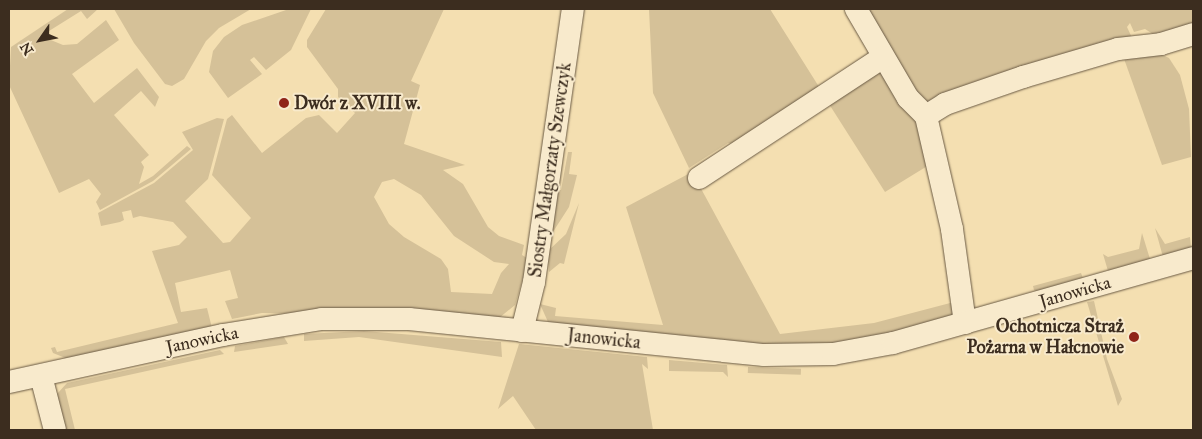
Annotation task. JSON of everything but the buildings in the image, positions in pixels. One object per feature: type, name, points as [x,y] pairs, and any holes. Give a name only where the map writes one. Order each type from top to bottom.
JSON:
[{"type":"street","name":"Siostry Małgorzaty Szewczyk","points":[[522,330],[534,282],[573,9]]},
{"type":"street","points":[[856,9],[908,98],[926,116],[952,229],[965,323]]},
{"type":"street","points":[[926,116],[945,104],[1024,77],[1118,49],[1161,44],[1193,34]]},
{"type":"street","points":[[698,178],[883,57]]},
{"type":"street","name":"Janowicka","points":[[9,382],[223,335],[322,319],[409,319],[738,353],[798,356],[862,349],[965,323],[1193,258]]},
{"type":"street","points":[[41,376],[56,430]]},
{"type":"shaded area","points":[[68,9],[98,9],[87,19],[81,11],[41,36],[63,45],[77,44],[106,20],[119,40],[72,74],[94,103],[137,68],[159,97],[155,107],[141,91],[114,115],[149,155],[141,162],[144,167],[139,184],[153,176],[187,146],[191,149],[153,181],[100,210],[96,202],[101,194],[89,179],[59,193],[9,85],[11,47]]},
{"type":"shaded area","points":[[114,9],[251,9],[219,28],[206,41],[184,79],[172,86],[165,84],[134,43]]},
{"type":"shaded area","points":[[289,9],[311,9],[291,50],[266,70],[254,57],[250,60],[262,74],[228,98],[209,72],[213,51],[224,37],[242,25]]},
{"type":"shaded area","points":[[326,9],[444,9],[411,81],[420,85],[404,144],[465,165],[443,170],[463,184],[488,227],[499,236],[524,245],[522,255],[527,258],[527,265],[515,305],[499,318],[262,313],[232,319],[225,301],[238,298],[230,270],[175,283],[181,312],[207,308],[212,328],[68,359],[53,353],[51,348],[55,347],[57,352],[178,323],[152,251],[179,245],[187,237],[173,222],[140,216],[133,218],[131,210],[122,212],[124,220],[101,226],[98,213],[154,183],[193,150],[182,132],[217,118],[224,119],[208,179],[185,201],[223,243],[230,242],[251,218],[212,175],[227,119],[232,115],[262,153],[306,118],[319,115],[337,133],[355,113],[338,97],[338,89],[307,47],[307,40]],"holes":[[[394,179],[421,195],[454,236],[494,262],[509,264],[501,273],[492,294],[451,292],[448,269],[441,259],[404,237],[389,224],[374,197],[382,182]]]},
{"type":"shaded area","points":[[649,9],[770,9],[821,90],[873,56],[848,9],[851,9],[876,56],[738,145],[728,143],[689,168],[653,93]]},
{"type":"shaded area","points":[[861,9],[1193,9],[1193,23],[1156,36],[1145,29],[1134,32],[1130,23],[1127,27],[1133,40],[934,103],[920,101]]},
{"type":"shaded area","points":[[1156,52],[1169,58],[1180,75],[1189,109],[1191,157],[1162,165],[1123,56]]},
{"type":"shaded area","points":[[879,69],[914,113],[929,165],[885,192],[829,104]]},
{"type":"shaded area","points":[[568,152],[572,152],[569,174],[577,175],[569,207],[551,235],[556,190],[561,190]]},
{"type":"shaded area","points":[[692,172],[780,334],[874,323],[954,302],[952,318],[838,345],[774,348],[548,322],[540,304],[556,308],[555,316],[663,325],[626,207]]},
{"type":"shaded area","points":[[579,203],[564,264],[560,263],[549,272],[548,251],[566,234]]},
{"type":"shaded area","points":[[1155,228],[1165,244],[1190,237],[1191,248],[1163,257]]},
{"type":"shaded area","points":[[1142,233],[1150,259],[1108,271],[1103,254],[1108,257],[1139,249]]},
{"type":"shaded area","points":[[1081,273],[1084,281],[1038,293],[1034,290],[1033,286]]},
{"type":"shaded area","points":[[1094,301],[1107,359],[1122,399],[1118,406],[1087,302]]},
{"type":"shaded area","points":[[364,331],[501,342],[502,357],[359,337],[304,341],[304,334]]},
{"type":"shaded area","points":[[284,337],[288,344],[234,352],[235,346]]},
{"type":"shaded area","points":[[519,344],[647,357],[648,369],[642,364],[653,430],[536,430],[513,396],[498,409]]},
{"type":"shaded area","points":[[220,350],[224,354],[65,389],[75,430],[62,430],[57,394],[67,383]]},
{"type":"shaded area","points":[[669,360],[727,365],[728,377],[723,372],[669,371]]},
{"type":"shaded area","points":[[748,367],[801,369],[801,375],[748,373]]},
{"type":"place","name":"Dwór z XVIII w.","points":[[284,103]]},
{"type":"place","name":"Ochotnicza Straż Pożarna w Hałcnowie","points":[[1134,337]]}]
